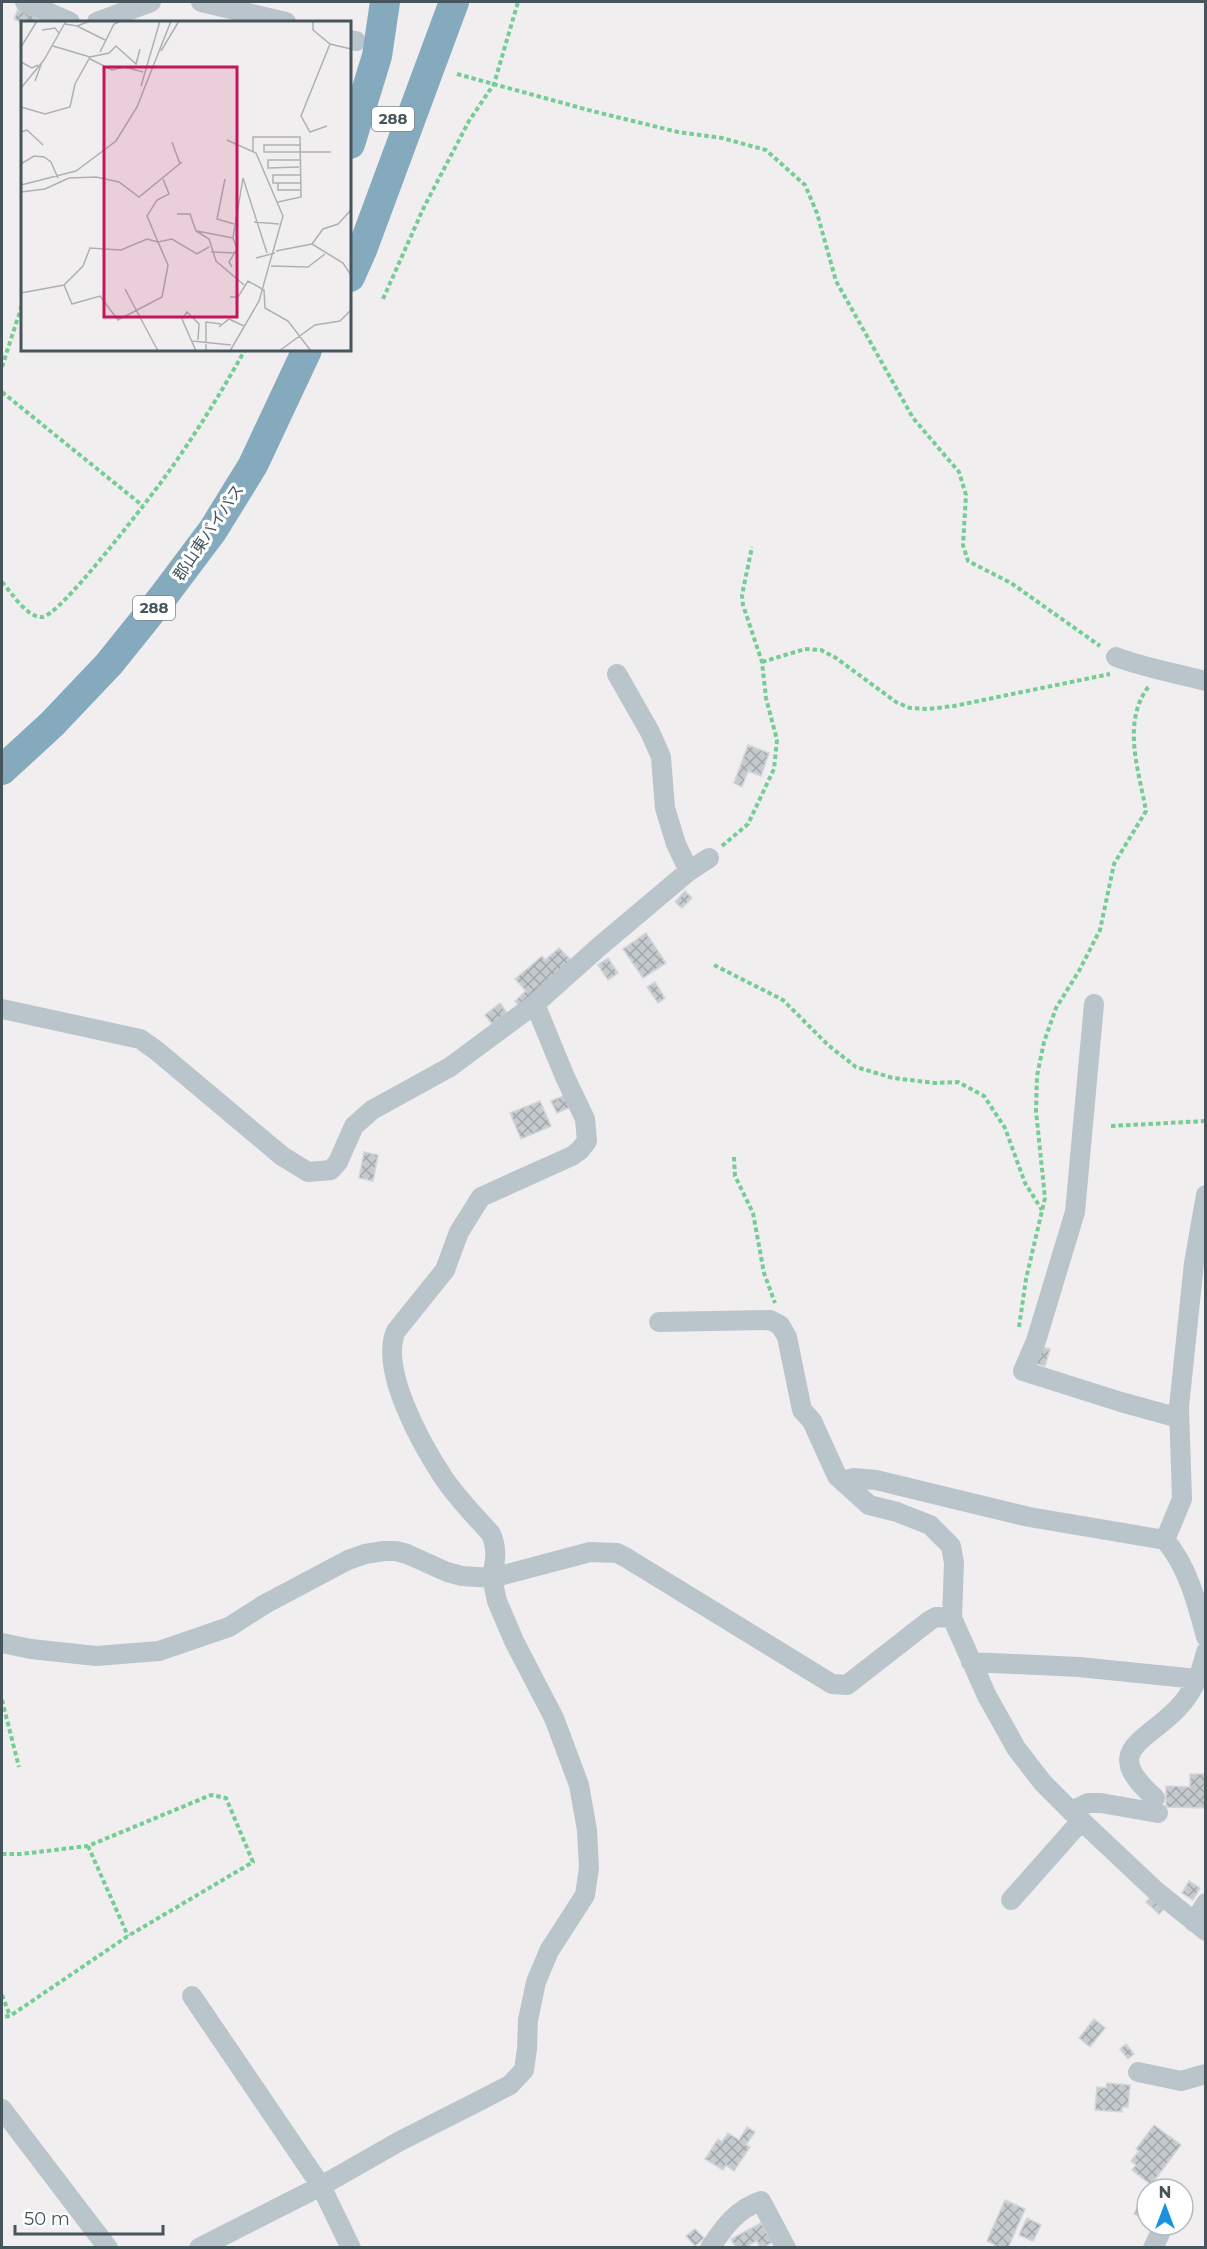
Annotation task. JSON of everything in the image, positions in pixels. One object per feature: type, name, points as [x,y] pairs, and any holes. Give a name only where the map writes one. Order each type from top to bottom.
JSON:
[{"type":"highway","points":[[351,141],[377,56],[385,2]]},
{"type":"highway","name":"288","points":[[351,233],[434,2]]},
{"type":"highway","points":[[351,275],[454,2]]},
{"type":"highway","name":"郡山東バイパス","points":[[2,770],[52,724],[109,664],[213,530],[253,465],[303,353]]},
{"type":"street","points":[[25,2],[68,21]]},
{"type":"street","points":[[100,21],[151,2]]},
{"type":"street","points":[[201,2],[282,21]]},
{"type":"street","points":[[1116,657],[1138,666],[1162,669],[1206,681]]},
{"type":"street","points":[[617,674],[650,732],[661,757],[665,808],[676,844],[689,871]]},
{"type":"street","points":[[2,1009],[140,1040],[157,1051],[282,1156],[308,1172],[331,1170],[338,1162],[354,1126],[372,1110],[450,1067],[536,1004],[600,946],[689,871],[709,858]]},
{"type":"street","points":[[199,2247],[321,2186],[400,2141],[510,2085],[524,2070],[528,2020],[536,1982],[549,1951],[585,1895],[589,1868],[587,1830],[579,1785],[554,1718],[514,1641],[497,1602],[492,1578],[496,1554],[495,1542],[491,1534],[444,1479],[426,1449],[405,1406],[396,1378],[392,1340],[396,1330],[445,1270],[459,1232],[481,1197],[572,1156],[586,1141],[585,1119],[565,1077],[536,1004]]},
{"type":"street","points":[[1094,1004],[1075,1212],[1046,1312],[1023,1371],[1179,1418]]},
{"type":"street","points":[[1165,1540],[1182,1499],[1179,1418],[1194,1263],[1206,1195]]},
{"type":"street","points":[[659,1322],[770,1320],[780,1325],[787,1336],[802,1410],[812,1421],[837,1476],[869,1505],[930,1524],[951,1546],[954,1563],[952,1618],[971,1662],[1016,1748],[1043,1783],[1076,1816],[1156,1891],[1200,1926],[1206,1902]]},
{"type":"street","points":[[842,1481],[854,1478],[876,1480],[1029,1517],[1165,1540],[1174,1550],[1187,1575],[1206,1637]]},
{"type":"street","points":[[2,1643],[31,1649],[96,1656],[159,1651],[229,1627],[265,1604],[348,1560],[384,1551],[407,1554],[447,1572],[462,1576],[492,1578],[545,1566],[567,1557],[590,1552],[617,1553],[763,1643],[839,1686],[847,1685],[928,1621],[936,1617],[952,1618]]},
{"type":"street","points":[[1011,1899],[1088,1803],[1157,1806],[1132,1776],[1130,1753],[1134,1746],[1178,1708],[1189,1694],[1206,1652]]},
{"type":"street","points":[[971,1662],[1079,1667],[1197,1679]]},
{"type":"street","points":[[192,1996],[321,2186],[351,2247]]},
{"type":"street","points":[[1137,2072],[1181,2081],[1206,2074]]},
{"type":"street","points":[[2,2109],[108,2247]]},
{"type":"street","points":[[711,2247],[737,2213],[749,2205],[761,2202],[786,2247]]},
{"type":"path","points":[[383,299],[429,198],[469,121],[494,84],[518,2]]},
{"type":"path","points":[[457,74],[667,129],[733,141],[766,150],[787,168],[805,185],[817,213],[836,281],[913,418],[959,472],[966,495],[963,545],[968,561],[1011,583],[1116,657]]},
{"type":"path","points":[[2,367],[21,308]]},
{"type":"path","points":[[2,582],[32,615],[42,618],[52,614],[143,506],[208,411],[243,351]]},
{"type":"path","points":[[2,392],[143,506]]},
{"type":"path","points":[[709,858],[748,824],[774,769],[777,740],[764,689],[762,662],[742,596],[752,547]]},
{"type":"path","points":[[762,662],[805,649],[821,650],[836,658],[896,702],[910,708],[928,709],[954,706],[1091,678],[1138,666]]},
{"type":"path","points":[[714,965],[783,1000],[828,1045],[856,1067],[893,1078],[935,1083],[958,1082],[984,1096],[1005,1128],[1025,1183],[1042,1211]]},
{"type":"path","points":[[1111,1126],[1206,1121]]},
{"type":"path","points":[[734,1157],[735,1176],[753,1213],[764,1273],[777,1309],[780,1325]]},
{"type":"path","points":[[2,1700],[19,1767]]},
{"type":"path","points":[[2,1854],[88,1846],[211,1796],[226,1798],[253,1863],[128,1936],[10,2016],[2,2017]]},
{"type":"path","points":[[88,1846],[128,1936]]},
{"type":"path","points":[[2,1995],[10,2016]]},
{"type":"building","points":[[18,9],[37,18],[36,21],[21,22],[14,19]]},
{"type":"building","points":[[748,745],[769,753],[761,776],[748,771],[742,787],[734,783]]},
{"type":"building","points":[[685,891],[692,898],[682,908],[675,902]]},
{"type":"building","points":[[646,933],[666,963],[643,978],[623,949]]},
{"type":"building","points":[[559,948],[572,961],[520,1007],[515,1001],[526,991],[515,979],[542,956],[545,960]]},
{"type":"building","points":[[608,958],[618,973],[608,980],[598,965]]},
{"type":"building","points":[[655,982],[665,998],[658,1003],[647,987]]},
{"type":"building","points":[[500,1003],[507,1013],[492,1024],[485,1015]]},
{"type":"building","points":[[568,1094],[573,1106],[557,1113],[551,1101]]},
{"type":"building","points":[[540,1101],[551,1126],[521,1139],[510,1113]]},
{"type":"building","points":[[364,1152],[378,1155],[373,1181],[359,1178]]},
{"type":"building","points":[[1038,1346],[1050,1349],[1045,1366],[1033,1363]]},
{"type":"building","points":[[1190,1774],[1206,1774],[1206,1808],[1166,1807],[1166,1786],[1190,1787]]},
{"type":"building","points":[[1189,1881],[1200,1888],[1193,1900],[1182,1893]]},
{"type":"building","points":[[1153,1895],[1166,1907],[1159,1914],[1146,1902]]},
{"type":"building","points":[[1094,2019],[1105,2028],[1090,2047],[1079,2038]]},
{"type":"building","points":[[1126,2044],[1134,2054],[1128,2059],[1120,2049]]},
{"type":"building","points":[[1107,2083],[1130,2085],[1128,2107],[1122,2107],[1122,2112],[1095,2110],[1097,2087],[1106,2088]]},
{"type":"building","points":[[1154,2125],[1181,2145],[1157,2177],[1141,2177],[1132,2170],[1136,2165],[1131,2161],[1139,2151],[1136,2149]]},
{"type":"building","points":[[747,2127],[755,2132],[746,2145],[750,2147],[734,2171],[726,2165],[723,2170],[705,2159],[718,2139],[722,2142],[728,2133],[739,2140]]},
{"type":"building","points":[[1005,2200],[1025,2209],[1008,2248],[1000,2248],[987,2241]]},
{"type":"building","points":[[1027,2218],[1041,2225],[1033,2241],[1019,2235]]},
{"type":"building","points":[[761,2223],[772,2242],[763,2248],[760,2248],[757,2241],[749,2245],[750,2248],[736,2248],[731,2239]]},
{"type":"building","points":[[695,2229],[704,2238],[695,2246],[686,2236]]}]
